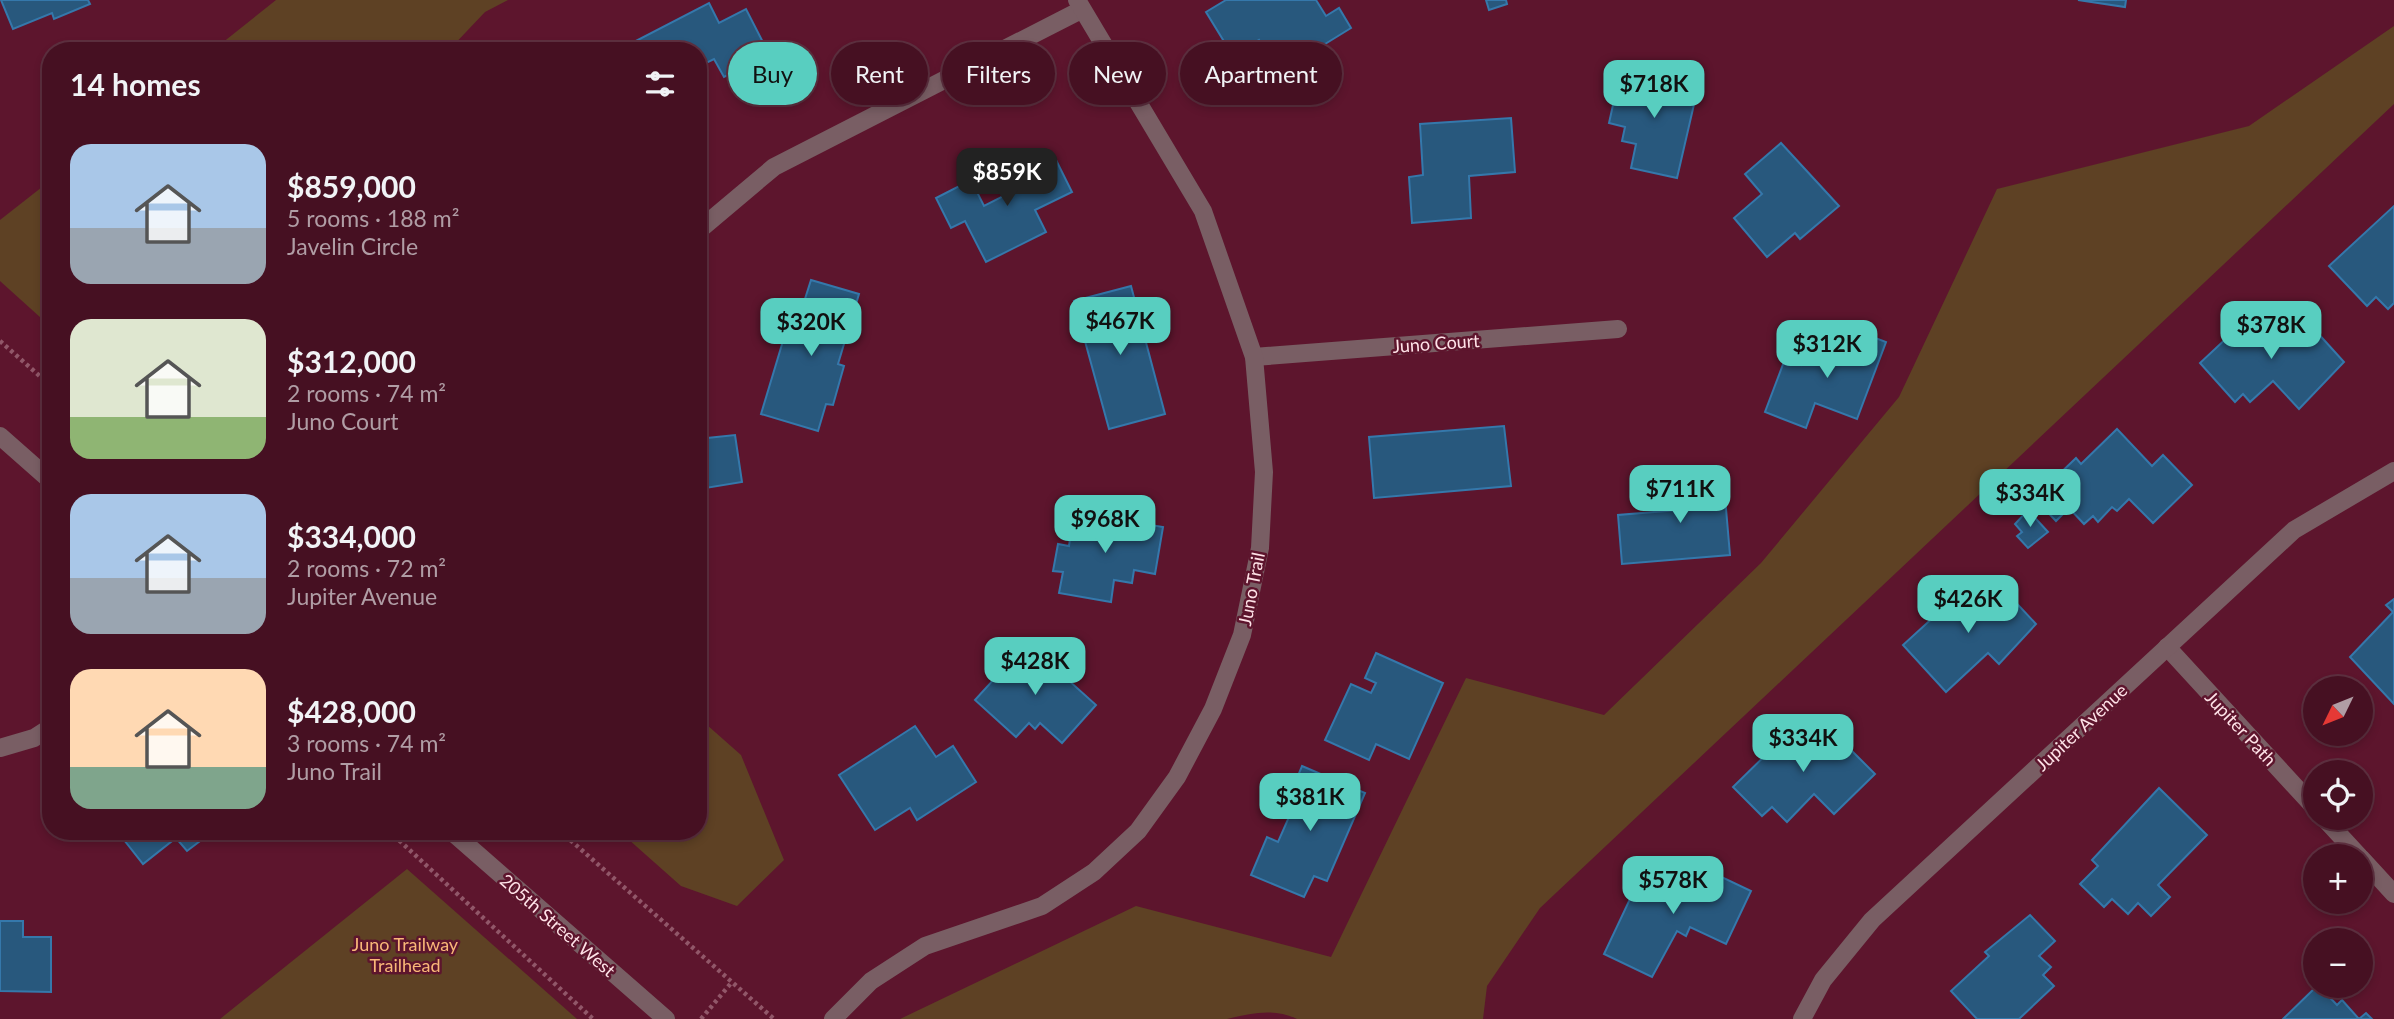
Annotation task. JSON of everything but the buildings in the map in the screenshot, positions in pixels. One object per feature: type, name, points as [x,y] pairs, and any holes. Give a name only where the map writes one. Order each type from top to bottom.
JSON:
[{"type":"street","points":[[707,223],[774,167],[1079,5]]},
{"type":"street","name":"Juno Trail","points":[[833,1019],[872,981],[925,946],[1042,906],[1094,872],[1138,831],[1177,777],[1213,709],[1242,635],[1260,548],[1264,472],[1254,357],[1203,211],[1079,5]]},
{"type":"street","name":"Juno Court","points":[[1254,357],[1618,329]]},
{"type":"street","points":[[0,436],[42,473]]},
{"type":"street","name":"Jupiter Avenue","points":[[1802,1019],[1823,980],[1872,920],[2166,647],[2294,530],[2394,471]]},
{"type":"street","name":"Jupiter Path","points":[[2166,647],[2303,795]]},
{"type":"street","points":[[0,748],[34,738],[42,733]]},
{"type":"street","points":[[2335,830],[2348,844]]},
{"type":"street","name":"205th Street West","points":[[461,840],[666,1019]]},
{"type":"street","points":[[2373,871],[2394,894]]},
{"type":"path","points":[[0,341],[42,378]]},
{"type":"path","points":[[399,840],[593,1019]]},
{"type":"path","points":[[570,840],[774,1019]]},
{"type":"path","points":[[701,1019],[732,982]]},
{"type":"green space","points":[[276,0],[508,0],[485,12],[457,42],[223,42]]},
{"type":"green space","points":[[2394,26],[2394,104],[1540,908],[1487,986],[1483,1019],[1297,1019],[1280,1014],[1253,1013],[1227,1019],[900,1019],[1136,906],[1331,957],[1466,678],[1604,715],[1761,563],[1899,397],[1997,189],[2249,126]]},
{"type":"green space","points":[[42,187],[42,319],[0,281],[0,220]]},
{"type":"green space","points":[[707,725],[741,755],[784,860],[737,906],[681,886],[629,840],[707,840]]},
{"type":"green space","name":"Juno Trailway Trailhead","points":[[407,869],[577,1019],[220,1019]]}]
